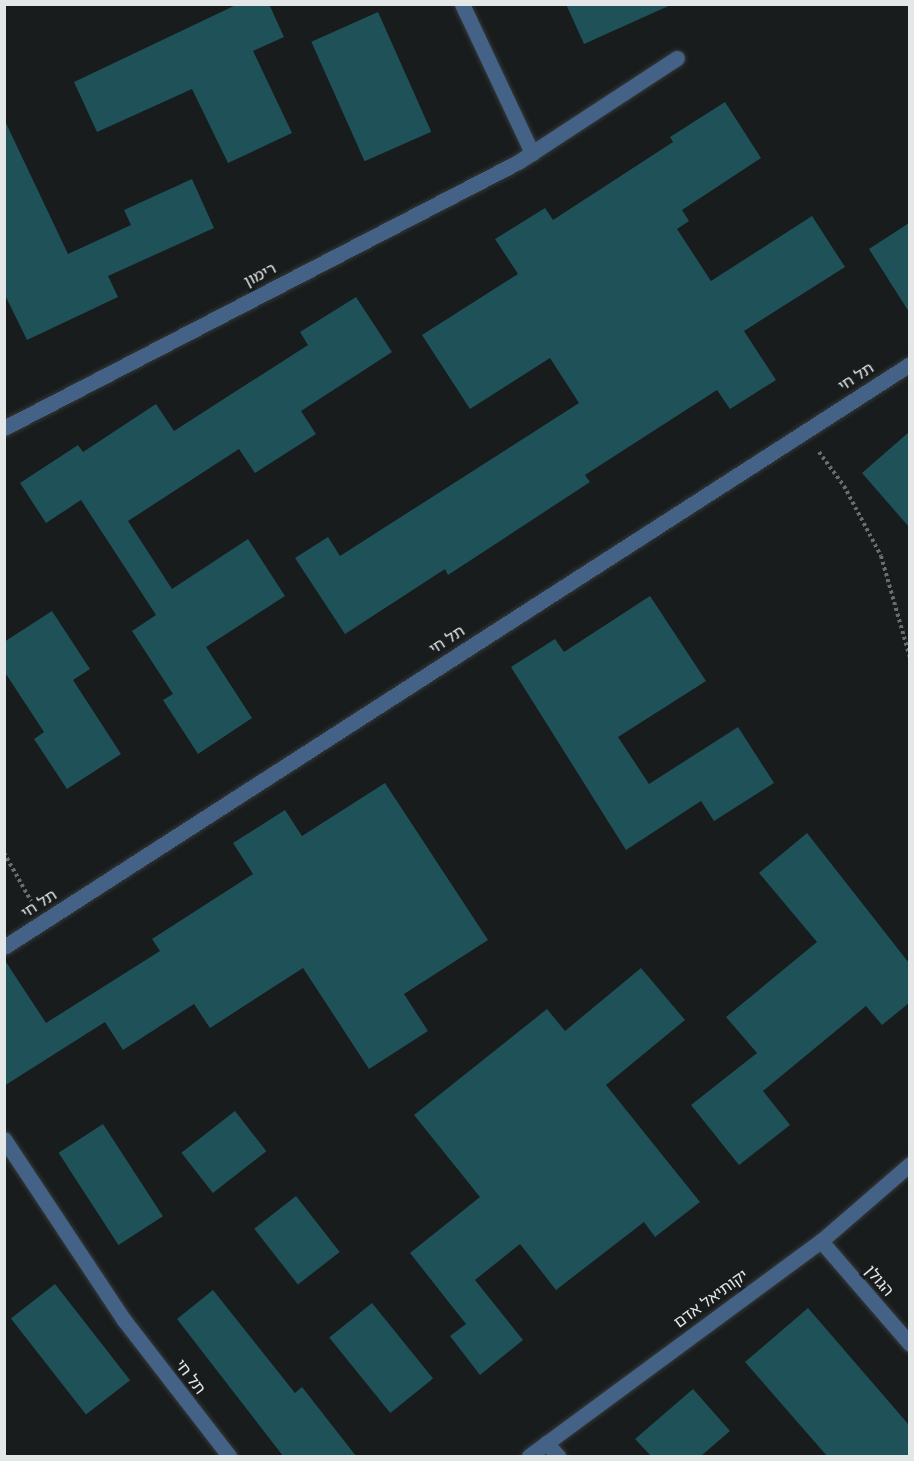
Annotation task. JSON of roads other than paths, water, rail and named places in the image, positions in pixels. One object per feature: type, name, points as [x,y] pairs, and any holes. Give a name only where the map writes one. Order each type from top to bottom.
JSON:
[{"type":"street","points":[[462,4],[532,153]]},
{"type":"street","name":"רימון","points":[[4,428],[532,153],[677,58]]},
{"type":"street","name":"תל חי","points":[[4,947],[909,364]]},
{"type":"street","name":"תל חי","points":[[4,1139],[124,1320],[229,1456]]},
{"type":"street","name":"יקותיאל אדם","points":[[529,1456],[821,1240],[909,1164]]},
{"type":"street","name":"הגולן","points":[[821,1240],[909,1344]]},
{"type":"street","points":[[546,1443],[558,1456]]}]
